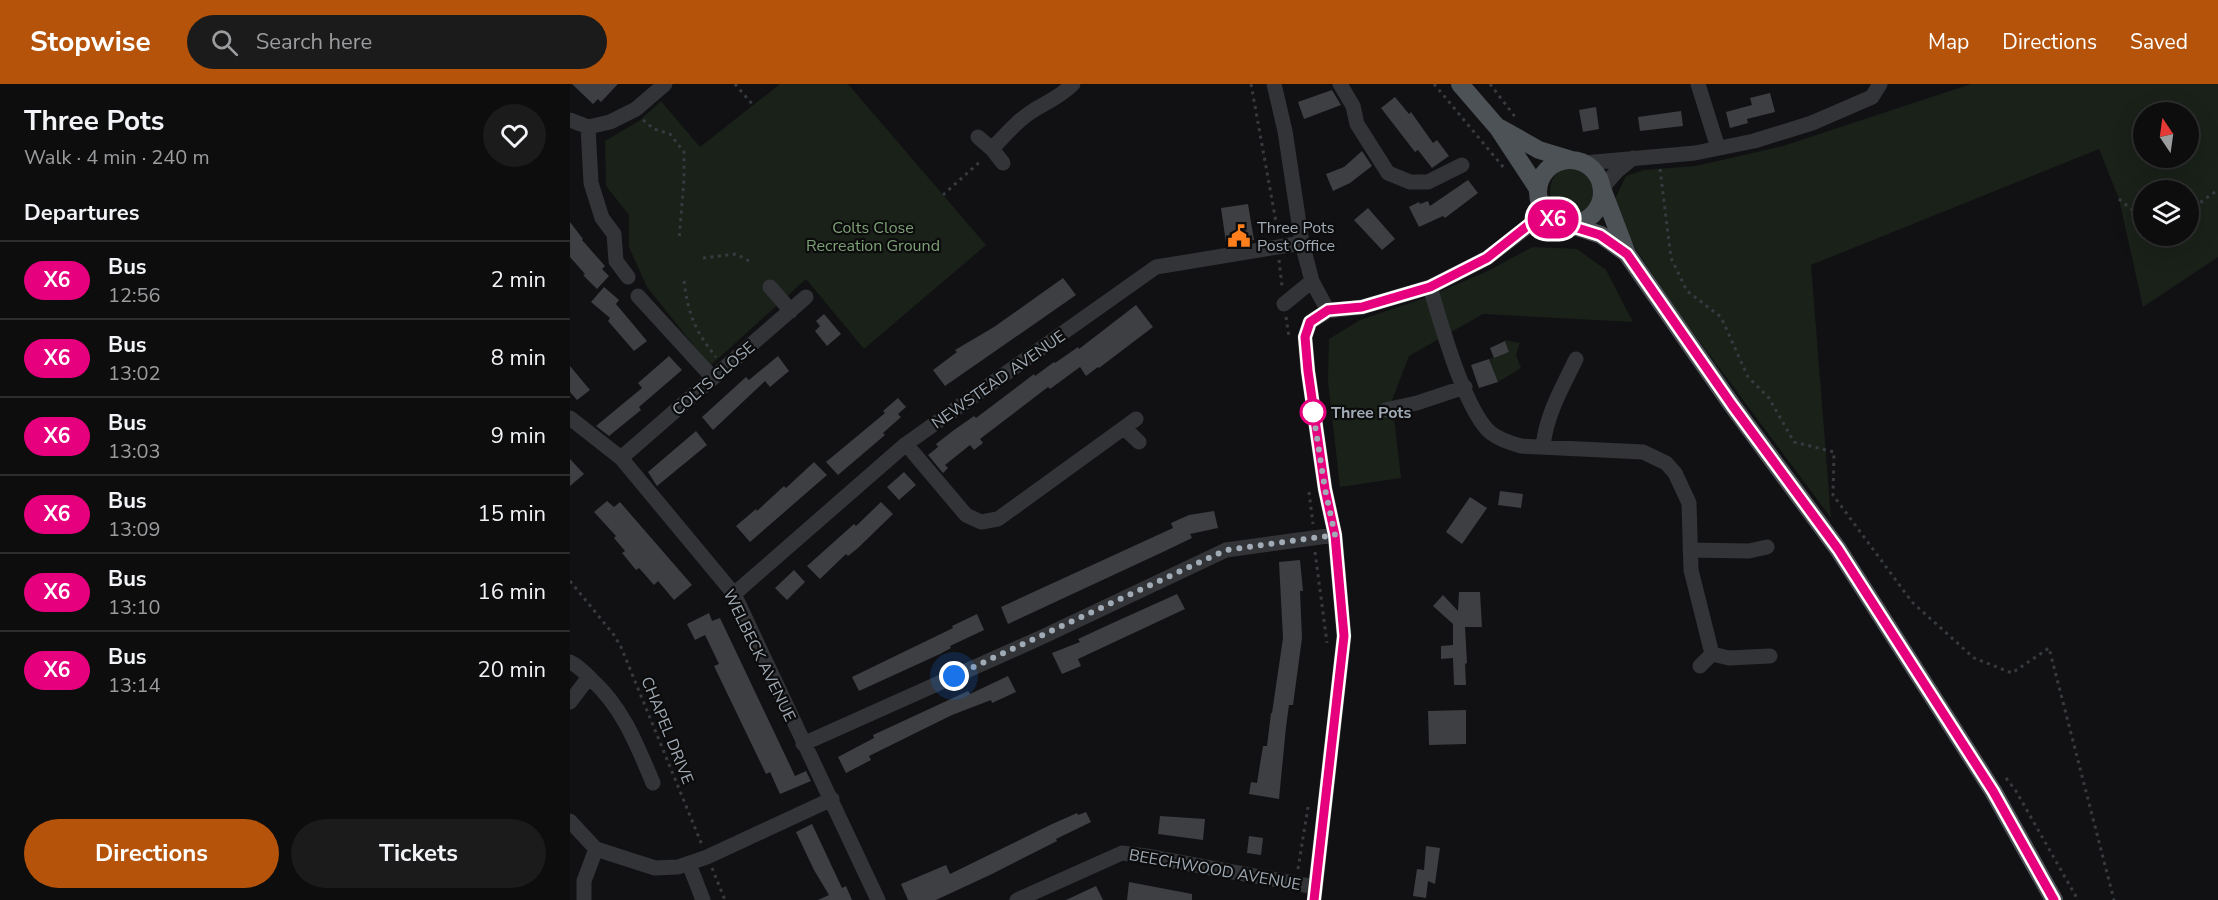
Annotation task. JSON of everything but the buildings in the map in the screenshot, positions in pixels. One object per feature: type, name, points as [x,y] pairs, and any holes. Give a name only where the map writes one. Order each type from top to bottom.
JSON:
[{"type":"main road","points":[[1460,84],[1498,128],[1538,189]]},
{"type":"main road","points":[[1498,128],[1539,150],[1578,161],[1596,173],[1627,254],[1732,405],[1838,549],[1988,782],[2054,900]]},
{"type":"main road","points":[[1578,161],[1560,161],[1541,177],[1538,189],[1540,205],[1555,221],[1600,235],[1627,254]]},
{"type":"main road","points":[[1568,224],[1588,219],[1596,212],[1601,202],[1602,190]]},
{"type":"street","points":[[570,120],[588,127],[610,122],[636,109],[665,84]]},
{"type":"street","points":[[992,149],[1007,132],[1032,111],[1064,94],[1073,84]]},
{"type":"street","points":[[1340,84],[1353,106],[1361,131],[1388,173],[1410,182],[1428,182],[1462,165]]},
{"type":"street","points":[[1698,84],[1718,148]]},
{"type":"street","points":[[1578,161],[1695,153],[1754,141],[1812,123],[1872,97],[1880,84]]},
{"type":"street","points":[[1276,85],[1302,243],[1312,281],[1328,310]]},
{"type":"street","points":[[588,127],[591,183],[602,218],[614,234],[615,261],[628,277]]},
{"type":"street","points":[[978,137],[1003,163]]},
{"type":"street","points":[[1602,190],[1617,171],[1633,158]]},
{"type":"street","points":[[1314,894],[1344,636],[1335,535],[1316,432],[1305,337],[1310,322],[1328,310],[1362,307],[1430,287],[1487,258],[1545,212]]},
{"type":"street","name":"NEWSTEAD AVENUE","points":[[734,594],[906,444],[1156,267],[1302,243]]},
{"type":"street","points":[[1284,304],[1312,281]]},
{"type":"street","points":[[770,287],[791,311]]},
{"type":"street","points":[[1430,287],[1453,359],[1479,419],[1490,432],[1502,440],[1521,446],[1643,452],[1666,463],[1675,473],[1689,502],[1691,570],[1713,654]]},
{"type":"street","points":[[638,296],[719,373]]},
{"type":"street","name":"COLTS CLOSE","points":[[621,458],[806,297]]},
{"type":"street","points":[[1543,447],[1549,416],[1576,359]]},
{"type":"street","points":[[1385,410],[1417,403],[1465,387]]},
{"type":"street","name":"WELBECK AVENUE","points":[[570,418],[621,458],[734,594],[878,900]]},
{"type":"street","points":[[906,444],[966,515],[981,522],[998,519],[1130,423],[1139,442]]},
{"type":"street","points":[[803,744],[1050,633],[1226,550],[1335,535]]},
{"type":"street","points":[[1690,550],[1749,551],[1767,547]]},
{"type":"street","points":[[1713,654],[1729,658],[1770,656]]},
{"type":"street","points":[[1700,666],[1713,654]]},
{"type":"street","points":[[570,662],[607,693],[620,711],[633,735],[653,783]]},
{"type":"street","points":[[570,702],[589,677]]},
{"type":"street","points":[[570,821],[596,849],[655,868],[678,867],[707,857],[832,799]]},
{"type":"street","points":[[584,900],[584,881],[596,849]]},
{"type":"street","name":"BEECHWOOD AVENUE","points":[[1017,900],[1122,853],[1296,883],[1314,894]]},
{"type":"street","points":[[689,864],[703,900]]},
{"type":"path","points":[[735,84],[753,105]]},
{"type":"path","points":[[1251,84],[1280,246],[1279,271],[1290,344]]},
{"type":"path","points":[[1434,84],[1504,169]]},
{"type":"path","points":[[636,109],[644,122],[654,129],[670,134],[684,152],[679,240]]},
{"type":"path","points":[[943,195],[992,149]]},
{"type":"path","points":[[1659,156],[1671,258],[1687,291],[1721,317],[1748,377],[1769,398],[1794,442],[1834,452],[1833,495],[1912,602],[1974,658],[2012,673],[2049,648],[2114,900]]},
{"type":"path","points":[[2199,203],[2218,190]]},
{"type":"path","points":[[2120,200],[2133,211]]},
{"type":"path","points":[[703,258],[736,254],[751,262]]},
{"type":"path","points":[[684,281],[687,307],[719,373]]},
{"type":"path","points":[[1309,486],[1328,648]]},
{"type":"path","name":"CHAPEL DRIVE","points":[[570,581],[621,647],[725,900]]},
{"type":"path","points":[[1296,883],[1310,800]]},
{"type":"green space","name":"Colts Close Recreation Ground","points":[[780,84],[848,84],[986,245],[864,349],[806,279],[710,366],[647,287],[629,247],[629,215],[606,186],[605,141],[639,121],[661,101],[700,147]]},
{"type":"green space","points":[[1971,84],[2218,84],[2218,257],[2143,307],[2119,199],[2099,149],[1811,265],[1831,518],[1677,311],[1626,234],[1614,201],[1626,176],[1644,170],[1696,166],[1783,146]]},
{"type":"green space","points":[[1569,166],[1579,166],[1594,176],[1598,190],[1597,199],[1588,210],[1579,214],[1569,214],[1554,204],[1550,195],[1550,185],[1560,170]]},
{"type":"green space","points":[[1532,247],[1577,249],[1606,270],[1633,322],[1483,314],[1409,356],[1392,400],[1401,478],[1340,487],[1328,382],[1329,339],[1360,320],[1425,298],[1490,270]]},
{"type":"green space","points":[[1505,340],[1520,343],[1516,355],[1521,368],[1498,382],[1489,359],[1509,352]]},
{"type":"bus line","name":"X6","points":[[1314,900],[1344,636],[1335,535],[1325,489],[1308,371],[1305,337],[1310,322],[1328,310],[1362,307],[1430,287],[1487,258],[1545,212],[1555,221],[1600,235],[1627,254],[1732,405],[1838,549],[1993,791],[2054,900]]},
{"type":"place","name":"Three Pots Post Office","points":[[1239,236]]},
{"type":"place","name":"Three Pots","points":[[1313,412]]},
{"type":"route","points":[[954,676],[1226,550],[1335,535],[1313,412]]}]
